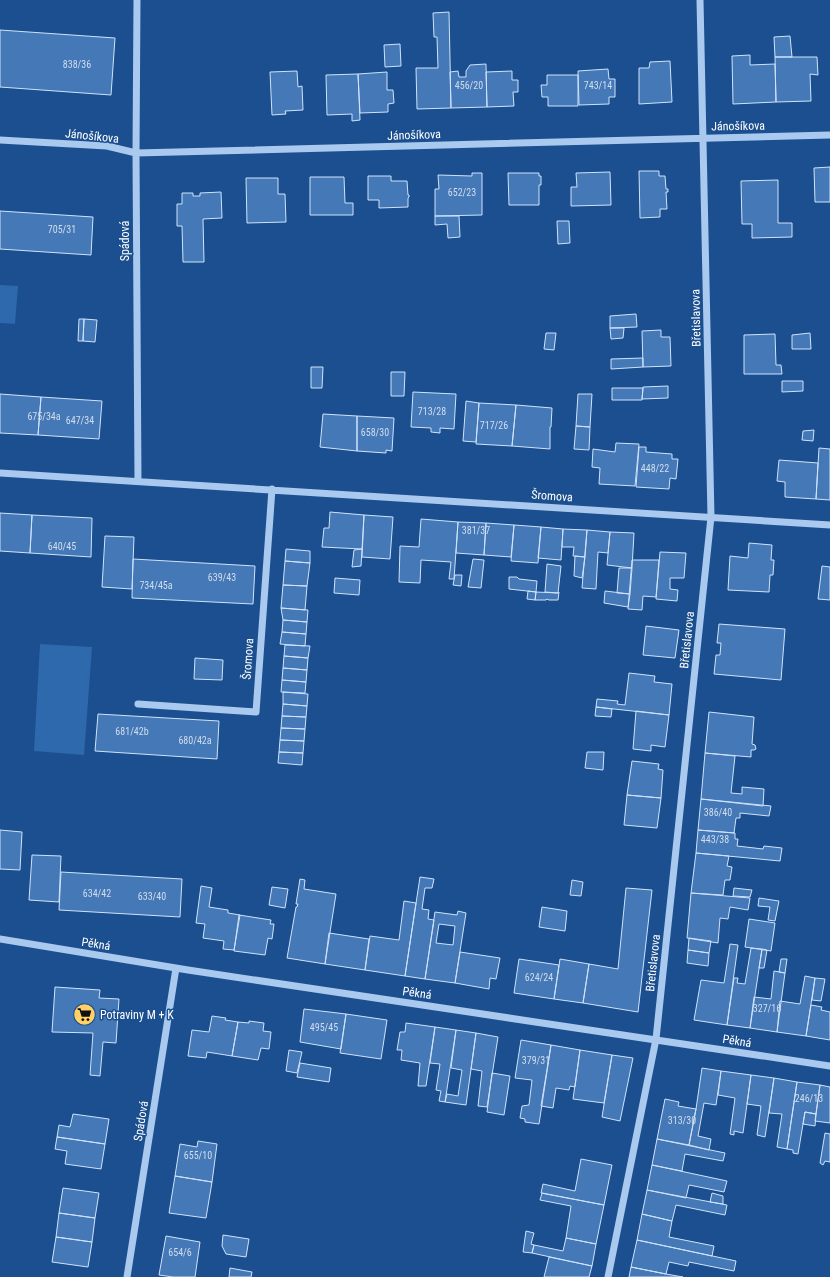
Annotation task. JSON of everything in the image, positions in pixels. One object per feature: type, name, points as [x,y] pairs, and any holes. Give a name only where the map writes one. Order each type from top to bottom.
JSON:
[{"type":"street","name":"Spádová","points":[[137,0],[136,153],[138,482]]},
{"type":"street","name":"Břetislavova","points":[[608,1277],[656,1040],[711,517],[700,0]]},
{"type":"street","name":"Jánošíkova","points":[[0,140],[107,146],[136,153],[830,136]]},
{"type":"street","name":"Šromova","points":[[0,473],[830,525]]},
{"type":"street","name":"Šromova","points":[[138,704],[256,712],[272,489]]},
{"type":"street","name":"Pěkná","points":[[0,940],[176,968],[830,1066]]},
{"type":"street","name":"Spádová","points":[[127,1277],[176,968]]},
{"type":"shaded area","points":[[0,285],[18,286],[15,324],[0,323]]},
{"type":"shaded area","points":[[40,644],[92,647],[84,755],[34,751]]},
{"type":"building","points":[[449,12],[451,108],[417,109],[416,68],[438,68],[437,37],[434,37],[433,13]]},
{"type":"building","points":[[0,30],[115,38],[111,95],[0,87]]},
{"type":"building","points":[[790,36],[792,57],[775,57],[774,37]]},
{"type":"building","points":[[400,44],[401,66],[385,67],[384,45]]},
{"type":"building","points":[[750,55],[750,65],[775,64],[776,102],[733,104],[732,56]]},
{"type":"building","points":[[775,57],[817,57],[818,75],[810,74],[811,101],[776,102]]},
{"type":"building","points":[[670,61],[672,102],[639,104],[639,68],[649,68],[650,62]]},
{"type":"building","points":[[486,64],[487,107],[451,108],[450,72],[458,71],[459,77],[466,77],[466,71],[470,65]]},
{"type":"building","points":[[608,69],[609,79],[615,79],[615,97],[609,97],[609,104],[579,105],[578,71]]},
{"type":"building","points":[[297,71],[298,87],[302,86],[303,110],[285,111],[286,114],[272,115],[270,72]]},
{"type":"building","points":[[512,71],[512,80],[518,80],[518,92],[513,92],[514,106],[487,107],[486,72]]},
{"type":"building","points":[[387,72],[387,90],[393,90],[394,103],[388,104],[388,112],[360,113],[358,74]]},
{"type":"building","points":[[358,74],[360,120],[352,121],[352,114],[327,115],[326,75]]},
{"type":"building","points":[[547,75],[578,75],[578,106],[548,106],[548,97],[542,97],[541,85],[547,85]]},
{"type":"building","points":[[830,167],[830,202],[815,202],[814,168]]},
{"type":"building","points":[[639,171],[659,171],[659,176],[665,176],[666,189],[668,189],[668,192],[666,192],[667,209],[660,209],[660,217],[640,218]]},
{"type":"building","points":[[610,172],[611,205],[571,206],[571,187],[577,187],[576,173]]},
{"type":"building","points":[[472,173],[482,173],[482,215],[435,216],[435,189],[439,189],[438,175],[472,176]]},
{"type":"building","points":[[508,173],[539,173],[539,176],[541,176],[541,185],[539,185],[539,205],[509,205]]},
{"type":"building","points":[[368,176],[391,176],[391,181],[407,181],[409,195],[408,207],[379,208],[379,200],[368,200]]},
{"type":"building","points":[[310,177],[344,177],[345,203],[353,203],[353,215],[310,215]]},
{"type":"building","points":[[246,178],[278,178],[278,194],[285,194],[286,222],[247,223]]},
{"type":"building","points":[[778,180],[778,223],[792,223],[792,237],[752,238],[752,224],[742,224],[741,181]]},
{"type":"building","points":[[221,192],[222,218],[203,219],[204,262],[183,262],[182,226],[177,226],[177,204],[182,204],[182,193],[193,193],[193,196],[200,196],[200,193]]},
{"type":"building","points":[[0,211],[93,217],[91,255],[0,249]]},
{"type":"building","points":[[435,216],[459,216],[460,237],[448,238],[447,224],[435,225]]},
{"type":"building","points":[[557,221],[569,221],[570,243],[558,244]]},
{"type":"building","points":[[636,314],[637,327],[610,328],[610,316]]},
{"type":"building","points":[[79,319],[84,319],[83,341],[78,341]]},
{"type":"building","points":[[84,319],[97,320],[95,342],[83,341]]},
{"type":"building","points":[[610,328],[624,328],[623,338],[611,339]]},
{"type":"building","points":[[661,330],[661,337],[670,337],[671,366],[643,367],[642,331]]},
{"type":"building","points":[[546,333],[556,333],[554,350],[544,349]]},
{"type":"building","points":[[810,333],[811,349],[792,349],[792,335]]},
{"type":"building","points":[[775,334],[776,365],[781,365],[782,374],[744,374],[744,335]]},
{"type":"building","points":[[643,358],[643,367],[611,369],[611,359]]},
{"type":"building","points":[[311,367],[323,367],[322,388],[311,388]]},
{"type":"building","points":[[391,372],[405,372],[404,396],[391,396]]},
{"type":"building","points":[[782,381],[803,381],[803,391],[782,392]]},
{"type":"building","points":[[668,386],[668,398],[642,399],[643,387]]},
{"type":"building","points":[[612,388],[643,388],[642,400],[612,400]]},
{"type":"building","points":[[413,392],[456,394],[454,429],[440,428],[440,433],[431,432],[431,428],[411,427]]},
{"type":"building","points":[[0,394],[41,397],[38,435],[0,433]]},
{"type":"building","points":[[578,394],[592,394],[590,427],[576,426]]},
{"type":"building","points":[[41,397],[102,401],[99,439],[38,435]]},
{"type":"building","points":[[466,401],[479,403],[476,442],[463,441]]},
{"type":"building","points":[[479,403],[516,405],[512,446],[476,444]]},
{"type":"building","points":[[516,405],[552,408],[550,449],[512,446]]},
{"type":"building","points":[[323,414],[357,416],[357,451],[320,447]]},
{"type":"building","points":[[357,416],[394,418],[392,451],[386,450],[386,453],[357,451]]},
{"type":"building","points":[[576,426],[590,427],[589,450],[574,449]]},
{"type":"building","points":[[814,430],[813,441],[802,440],[803,431]]},
{"type":"building","points":[[616,443],[639,444],[635,486],[599,484],[600,468],[592,467],[593,449],[615,452]]},
{"type":"building","points":[[639,447],[646,447],[646,452],[672,454],[672,459],[678,459],[676,479],[670,478],[669,489],[636,487]]},
{"type":"building","points":[[819,448],[830,449],[830,500],[816,499]]},
{"type":"building","points":[[779,460],[818,463],[816,499],[785,497],[785,482],[777,481]]},
{"type":"building","points":[[330,512],[364,515],[362,549],[322,547],[324,528],[329,528]]},
{"type":"building","points":[[0,513],[32,515],[30,553],[0,551]]},
{"type":"building","points":[[32,515],[92,518],[91,557],[30,553]]},
{"type":"building","points":[[364,515],[393,517],[390,559],[362,557]]},
{"type":"building","points":[[421,519],[458,522],[454,579],[449,579],[451,562],[421,560],[420,583],[399,582],[400,546],[419,547]]},
{"type":"building","points":[[458,522],[486,523],[484,555],[456,553]]},
{"type":"building","points":[[486,523],[514,525],[511,557],[484,555]]},
{"type":"building","points":[[514,525],[541,527],[538,563],[511,561]]},
{"type":"building","points":[[541,527],[563,529],[561,560],[538,558]]},
{"type":"building","points":[[563,529],[587,530],[585,557],[573,556],[574,547],[562,547]]},
{"type":"building","points":[[587,530],[610,532],[608,553],[598,552],[596,589],[582,588]]},
{"type":"building","points":[[610,532],[634,533],[632,568],[607,565]]},
{"type":"building","points":[[105,536],[134,537],[132,589],[102,587]]},
{"type":"building","points":[[749,543],[772,545],[771,560],[774,560],[773,575],[770,575],[769,592],[728,590],[730,556],[748,558]]},
{"type":"building","points":[[286,549],[310,551],[310,563],[285,561]]},
{"type":"building","points":[[362,549],[361,566],[352,567],[354,550]]},
{"type":"building","points":[[660,552],[686,553],[684,578],[670,578],[670,589],[678,590],[677,601],[656,599]]},
{"type":"building","points":[[575,556],[585,557],[582,578],[574,576]]},
{"type":"building","points":[[133,559],[255,566],[253,604],[132,598]]},
{"type":"building","points":[[473,559],[484,560],[481,588],[468,587]]},
{"type":"building","points":[[632,560],[659,560],[656,597],[643,596],[642,610],[628,609]]},
{"type":"building","points":[[285,561],[310,563],[307,586],[283,585]]},
{"type":"building","points":[[547,564],[561,566],[558,593],[545,592]]},
{"type":"building","points":[[822,566],[830,567],[830,600],[818,599]]},
{"type":"building","points":[[619,568],[632,568],[630,594],[617,593]]},
{"type":"building","points":[[455,575],[462,575],[461,586],[453,585]]},
{"type":"building","points":[[509,577],[537,581],[536,592],[509,589]]},
{"type":"building","points":[[335,578],[360,580],[359,595],[334,593]]},
{"type":"building","points":[[283,585],[307,586],[305,610],[281,608]]},
{"type":"building","points":[[528,591],[536,592],[535,600],[527,599]]},
{"type":"building","points":[[605,591],[630,594],[628,607],[604,603]]},
{"type":"building","points":[[536,592],[559,592],[558,600],[535,600]]},
{"type":"building","points":[[281,608],[308,610],[307,622],[283,620]]},
{"type":"building","points":[[283,620],[307,622],[306,634],[282,632]]},
{"type":"building","points":[[719,624],[785,629],[781,680],[714,674],[716,655],[720,655],[721,643],[717,643]]},
{"type":"building","points":[[646,626],[679,630],[675,658],[643,655]]},
{"type":"building","points":[[282,632],[306,634],[305,646],[280,644]]},
{"type":"building","points":[[285,645],[310,646],[308,658],[284,656]]},
{"type":"building","points":[[284,656],[308,658],[307,670],[283,668]]},
{"type":"building","points":[[195,658],[223,660],[222,680],[194,679]]},
{"type":"building","points":[[283,668],[307,670],[306,682],[282,680]]},
{"type":"building","points":[[629,673],[655,676],[654,682],[672,684],[669,715],[596,707],[597,699],[618,701],[617,704],[625,705]]},
{"type":"building","points":[[282,680],[306,682],[305,693],[281,692]]},
{"type":"building","points":[[283,692],[308,694],[307,706],[283,704]]},
{"type":"building","points":[[283,704],[307,706],[306,717],[282,716]]},
{"type":"building","points":[[596,707],[612,709],[611,717],[595,716]]},
{"type":"building","points":[[636,711],[669,715],[665,747],[651,745],[651,751],[633,749]]},
{"type":"building","points":[[709,712],[754,717],[752,744],[755,745],[756,749],[751,750],[751,757],[705,753]]},
{"type":"building","points":[[98,714],[219,721],[217,759],[95,751]]},
{"type":"building","points":[[282,716],[306,717],[305,729],[281,728]]},
{"type":"building","points":[[281,728],[305,729],[304,741],[280,740]]},
{"type":"building","points":[[280,740],[304,741],[303,753],[279,752]]},
{"type":"building","points":[[279,752],[303,753],[302,765],[278,763]]},
{"type":"building","points":[[587,752],[604,752],[603,770],[585,768]]},
{"type":"building","points":[[705,753],[735,756],[731,793],[742,794],[742,787],[764,789],[763,806],[701,799]]},
{"type":"building","points":[[632,761],[659,764],[658,769],[663,770],[661,798],[627,795]]},
{"type":"building","points":[[627,795],[661,798],[657,828],[624,825]]},
{"type":"building","points":[[701,799],[771,806],[769,816],[740,813],[740,818],[736,818],[734,833],[698,830]]},
{"type":"building","points":[[0,830],[22,832],[20,870],[0,869]]},
{"type":"building","points":[[698,830],[735,833],[735,839],[738,839],[737,846],[763,849],[764,846],[782,848],[780,861],[696,853]]},
{"type":"building","points":[[696,853],[729,856],[727,866],[732,867],[730,880],[725,880],[723,895],[691,893]]},
{"type":"building","points":[[32,855],[61,856],[59,902],[29,900]]},
{"type":"building","points":[[61,872],[182,879],[180,917],[59,910]]},
{"type":"building","points":[[420,877],[434,879],[432,888],[425,888],[422,909],[429,910],[428,919],[434,920],[425,979],[405,976]]},
{"type":"building","points":[[300,879],[305,880],[304,889],[336,894],[325,964],[287,958],[296,907],[298,904],[296,904]]},
{"type":"building","points":[[572,880],[583,882],[581,896],[570,895]]},
{"type":"building","points":[[201,886],[212,888],[209,907],[228,910],[228,913],[240,915],[234,950],[223,949],[224,941],[203,938],[205,924],[196,923]]},
{"type":"building","points":[[272,887],[288,889],[285,908],[269,905]]},
{"type":"building","points":[[626,888],[652,890],[638,1012],[583,1003],[589,964],[618,969]]},
{"type":"building","points":[[734,888],[752,890],[750,897],[733,896]]},
{"type":"building","points":[[691,893],[750,898],[748,910],[730,907],[728,919],[720,918],[718,943],[687,938]]},
{"type":"building","points":[[759,898],[779,901],[775,921],[768,920],[770,907],[758,906]]},
{"type":"building","points":[[404,901],[416,903],[405,976],[365,970],[370,936],[399,940]]},
{"type":"building","points":[[542,907],[567,911],[565,931],[539,927]]},
{"type":"building","points":[[458,911],[466,913],[455,983],[425,979],[435,912],[457,915]],"holes":[[[439,924],[455,926],[453,945],[436,943]]]},
{"type":"building","points":[[239,915],[271,920],[270,924],[274,924],[272,939],[268,938],[265,955],[234,951]]},
{"type":"building","points":[[749,919],[775,923],[771,951],[745,947]]},
{"type":"building","points":[[329,933],[369,939],[365,970],[325,964]]},
{"type":"building","points":[[689,938],[711,941],[709,953],[688,950]]},
{"type":"building","points":[[730,944],[738,945],[727,1025],[694,1020],[701,980],[724,983]]},
{"type":"building","points":[[751,948],[762,949],[750,1028],[727,1025],[734,978],[738,978],[737,983],[745,984]]},
{"type":"building","points":[[762,949],[767,950],[764,968],[759,968]]},
{"type":"building","points":[[688,950],[709,953],[708,966],[687,963]]},
{"type":"building","points":[[460,952],[500,958],[496,979],[490,978],[489,989],[455,983]]},
{"type":"building","points":[[519,959],[559,965],[554,999],[514,993]]},
{"type":"building","points":[[560,959],[589,964],[583,1003],[554,999]]},
{"type":"building","points":[[781,959],[787,959],[785,973],[779,972]]},
{"type":"building","points":[[774,971],[785,973],[777,1032],[750,1028],[754,997],[771,999]]},
{"type":"building","points":[[805,976],[815,978],[806,1036],[777,1032],[780,1001],[800,1004]]},
{"type":"building","points":[[815,978],[825,979],[821,1001],[812,1000]]},
{"type":"building","name":"Potraviny M + K","points":[[55,987],[100,990],[99,998],[119,999],[116,1043],[103,1042],[100,1076],[90,1075],[93,1033],[52,1032]]},
{"type":"building","points":[[811,1005],[822,1007],[821,1010],[830,1012],[830,1040],[806,1036]]},
{"type":"building","points":[[304,1009],[346,1014],[341,1049],[300,1042]]},
{"type":"building","points":[[346,1014],[387,1020],[381,1059],[340,1053]]},
{"type":"building","points":[[212,1016],[238,1022],[232,1056],[207,1052],[206,1058],[188,1056],[192,1030],[209,1032]]},
{"type":"building","points":[[249,1021],[264,1023],[263,1031],[271,1032],[269,1049],[261,1048],[258,1060],[232,1056],[238,1022],[249,1023]]},
{"type":"building","points":[[406,1023],[435,1027],[426,1086],[418,1086],[420,1063],[401,1060],[402,1050],[397,1050],[400,1032],[405,1032]]},
{"type":"building","points":[[435,1027],[456,1030],[445,1102],[439,1101],[441,1091],[436,1090],[440,1064],[430,1063]]},
{"type":"building","points":[[456,1030],[476,1033],[466,1105],[445,1102],[447,1094],[458,1096],[462,1070],[451,1068]]},
{"type":"building","points":[[476,1033],[498,1037],[487,1107],[478,1106],[482,1071],[471,1069]]},
{"type":"building","points":[[521,1040],[551,1045],[539,1124],[525,1122],[525,1119],[520,1118],[522,1106],[529,1105],[532,1080],[515,1078]]},
{"type":"building","points":[[551,1045],[580,1050],[575,1087],[570,1086],[569,1090],[556,1088],[553,1108],[541,1106]]},
{"type":"building","points":[[289,1050],[302,1052],[297,1073],[286,1071]]},
{"type":"building","points":[[580,1050],[612,1055],[604,1103],[573,1099]]},
{"type":"building","points":[[612,1055],[633,1058],[620,1121],[602,1117]]},
{"type":"building","points":[[300,1063],[331,1068],[329,1082],[297,1077]]},
{"type":"building","points":[[702,1068],[721,1071],[716,1105],[704,1103],[698,1136],[711,1139],[709,1150],[689,1145]]},
{"type":"building","points":[[721,1071],[751,1075],[743,1133],[734,1131],[734,1135],[730,1134],[735,1098],[718,1095]]},
{"type":"building","points":[[492,1073],[510,1076],[504,1115],[487,1112]]},
{"type":"building","points":[[751,1075],[774,1078],[765,1137],[757,1135],[761,1106],[747,1104]]},
{"type":"building","points":[[774,1078],[797,1082],[787,1149],[777,1147],[782,1114],[769,1113]]},
{"type":"building","points":[[797,1082],[820,1085],[816,1114],[805,1112],[798,1154],[793,1153],[793,1150],[787,1149]]},
{"type":"building","points":[[820,1085],[830,1087],[830,1123],[815,1121]]},
{"type":"building","points":[[665,1099],[679,1102],[678,1106],[696,1109],[689,1145],[657,1139]]},
{"type":"building","points":[[805,1112],[816,1114],[815,1126],[803,1124]]},
{"type":"building","points":[[73,1114],[109,1119],[105,1144],[57,1137],[59,1125],[70,1127]]},
{"type":"building","points":[[825,1133],[830,1134],[830,1162],[825,1161],[823,1165],[820,1163]]},
{"type":"building","points":[[57,1137],[105,1144],[101,1169],[65,1164],[67,1151],[55,1149]]},
{"type":"building","points":[[657,1139],[725,1153],[723,1161],[685,1154],[682,1171],[652,1165]]},
{"type":"building","points":[[198,1141],[217,1144],[212,1182],[175,1176],[180,1144],[197,1147]]},
{"type":"building","points":[[581,1159],[612,1165],[604,1205],[541,1193],[543,1184],[575,1191]]},
{"type":"building","points":[[652,1165],[727,1181],[724,1192],[689,1185],[686,1198],[647,1190]]},
{"type":"building","points":[[175,1176],[212,1182],[206,1218],[169,1213]]},
{"type":"building","points":[[63,1188],[99,1193],[95,1218],[59,1213]]},
{"type":"building","points":[[647,1190],[727,1205],[725,1215],[676,1205],[672,1221],[642,1214]]},
{"type":"building","points":[[542,1193],[604,1205],[596,1244],[566,1238],[571,1206],[540,1200]]},
{"type":"building","points":[[712,1193],[723,1196],[723,1204],[710,1202]]},
{"type":"building","points":[[59,1213],[95,1218],[92,1242],[56,1237]]},
{"type":"building","points":[[642,1214],[672,1221],[669,1237],[714,1246],[712,1256],[637,1240]]},
{"type":"building","points":[[526,1231],[534,1233],[531,1244],[534,1245],[532,1253],[523,1252]]},
{"type":"building","points":[[223,1235],[249,1239],[246,1257],[226,1254],[222,1246]]},
{"type":"building","points":[[166,1236],[200,1242],[195,1277],[173,1277],[159,1275]]},
{"type":"building","points":[[56,1237],[92,1242],[88,1267],[52,1262]]},
{"type":"building","points":[[566,1238],[596,1244],[592,1266],[532,1253],[534,1245],[563,1251]]},
{"type":"building","points":[[637,1240],[736,1261],[734,1271],[689,1262],[688,1266],[669,1262],[666,1274],[631,1267]]},
{"type":"building","points":[[549,1257],[592,1266],[589,1277],[544,1277]]},
{"type":"building","points":[[631,1267],[666,1274],[683,1277],[629,1277]]},
{"type":"building","points":[[230,1268],[252,1272],[251,1277],[229,1277]]},
{"type":"place","name":"Potraviny M + K","points":[[85,1015]]}]
